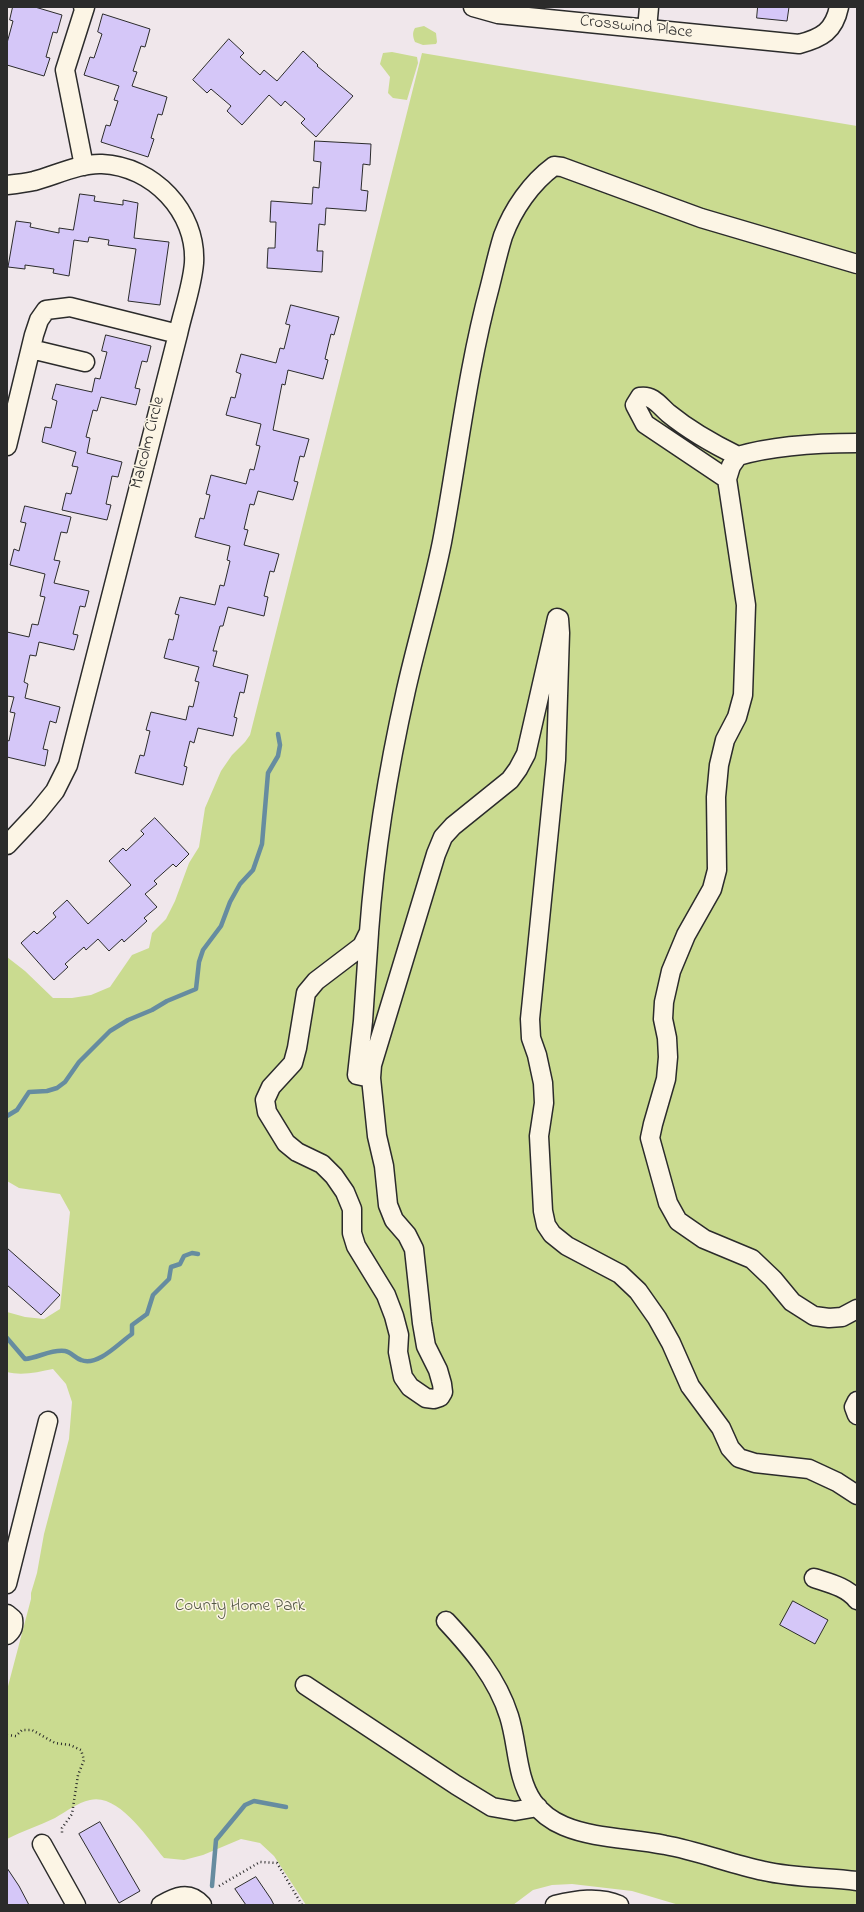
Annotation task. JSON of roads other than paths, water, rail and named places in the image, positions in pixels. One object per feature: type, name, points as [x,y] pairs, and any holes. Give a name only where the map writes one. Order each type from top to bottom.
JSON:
[{"type":"street","points":[[83,7],[85,7],[66,70],[84,166]]},
{"type":"street","name":"Crosswind Place","points":[[473,7],[498,14],[543,12],[646,29],[799,44],[818,39],[828,32],[839,7]]},
{"type":"street","points":[[646,29],[649,7]]},
{"type":"street","name":"Malcolm Circle","points":[[7,185],[32,181],[84,166],[102,164],[121,167],[144,175],[172,198],[183,214],[190,228],[194,246],[194,264],[178,334],[68,765],[55,791],[9,837]]},
{"type":"street","points":[[371,1078],[357,1075],[363,1021],[369,932],[380,828],[391,762],[406,689],[436,571],[473,354],[504,235],[530,187],[554,166],[562,167],[701,218],[857,264]]},
{"type":"street","points":[[7,446],[39,320],[46,310],[58,307],[70,307],[178,334]]},
{"type":"street","points":[[31,349],[85,362]]},
{"type":"street","points":[[727,479],[645,424],[635,405],[640,397],[646,396],[654,400],[668,413],[704,440],[738,456],[773,448],[857,443]]},
{"type":"street","points":[[738,456],[731,466],[727,479],[746,605],[743,695],[737,716],[725,740],[719,765],[716,797],[717,870],[712,889],[686,935],[674,963],[664,1002],[663,1019],[668,1038],[668,1065],[666,1079],[650,1138],[668,1203],[678,1221],[704,1239],[752,1259],[773,1279],[792,1302],[814,1316],[829,1318],[842,1317],[857,1309]]},
{"type":"street","points":[[369,932],[362,946],[316,981],[306,993],[293,1063],[271,1087],[266,1100],[267,1112],[286,1143],[297,1152],[322,1164],[334,1176],[344,1192],[352,1208],[352,1233],[356,1246],[386,1295],[394,1316],[399,1335],[398,1352],[403,1377],[410,1388],[426,1398],[434,1399],[440,1397],[443,1392],[442,1384],[438,1370],[426,1346],[414,1249],[407,1235],[394,1220],[388,1205],[384,1166],[377,1136],[371,1078],[372,1064],[436,854],[443,837],[453,826],[510,780],[526,754],[556,618],[559,620],[560,633],[556,760],[530,1019],[531,1038],[537,1055],[543,1083],[544,1103],[539,1136],[543,1211],[546,1225],[552,1234],[566,1246],[620,1274],[638,1291],[657,1318],[671,1343],[690,1386],[720,1428],[730,1448],[739,1458],[755,1463],[809,1469],[837,1482],[857,1495]]},
{"type":"street","points":[[857,1402],[854,1407],[857,1415]]},
{"type":"street","points":[[7,1584],[48,1421]]},
{"type":"street","points":[[814,1578],[833,1584],[852,1594],[857,1600]]},
{"type":"street","points":[[7,1614],[13,1619],[14,1625],[12,1631],[7,1635]]},
{"type":"street","points":[[446,1621],[490,1673],[509,1716],[521,1775],[533,1802],[545,1816],[564,1826],[599,1835],[640,1840],[688,1849],[764,1872],[808,1878],[857,1881]]},
{"type":"street","points":[[305,1685],[456,1785],[492,1807],[515,1810],[538,1807]]},
{"type":"street","points":[[42,1844],[76,1905]]},
{"type":"street","points":[[161,1905],[172,1898],[185,1895],[197,1899],[202,1905]]},
{"type":"street","points":[[555,1905],[574,1900],[593,1899],[613,1902],[619,1905]]},
{"type":"waterway","points":[[7,1116],[17,1110],[29,1092],[47,1091],[57,1088],[65,1082],[79,1062],[110,1031],[128,1020],[196,989],[199,962],[203,950],[221,926],[230,902],[240,884],[253,870],[262,844],[268,773],[278,756],[280,745],[278,734]]},
{"type":"waterway","points":[[7,1338],[25,1359],[50,1352],[60,1351],[65,1351],[81,1360],[88,1361],[101,1357],[132,1334],[132,1325],[147,1314],[153,1295],[169,1279],[171,1267],[180,1264],[184,1256],[192,1253],[198,1254]]},
{"type":"waterway","points":[[212,1886],[216,1840],[245,1805],[254,1801],[286,1807]]},
{"type":"park label","name":"County Home Park","points":[[240,1607]]}]
